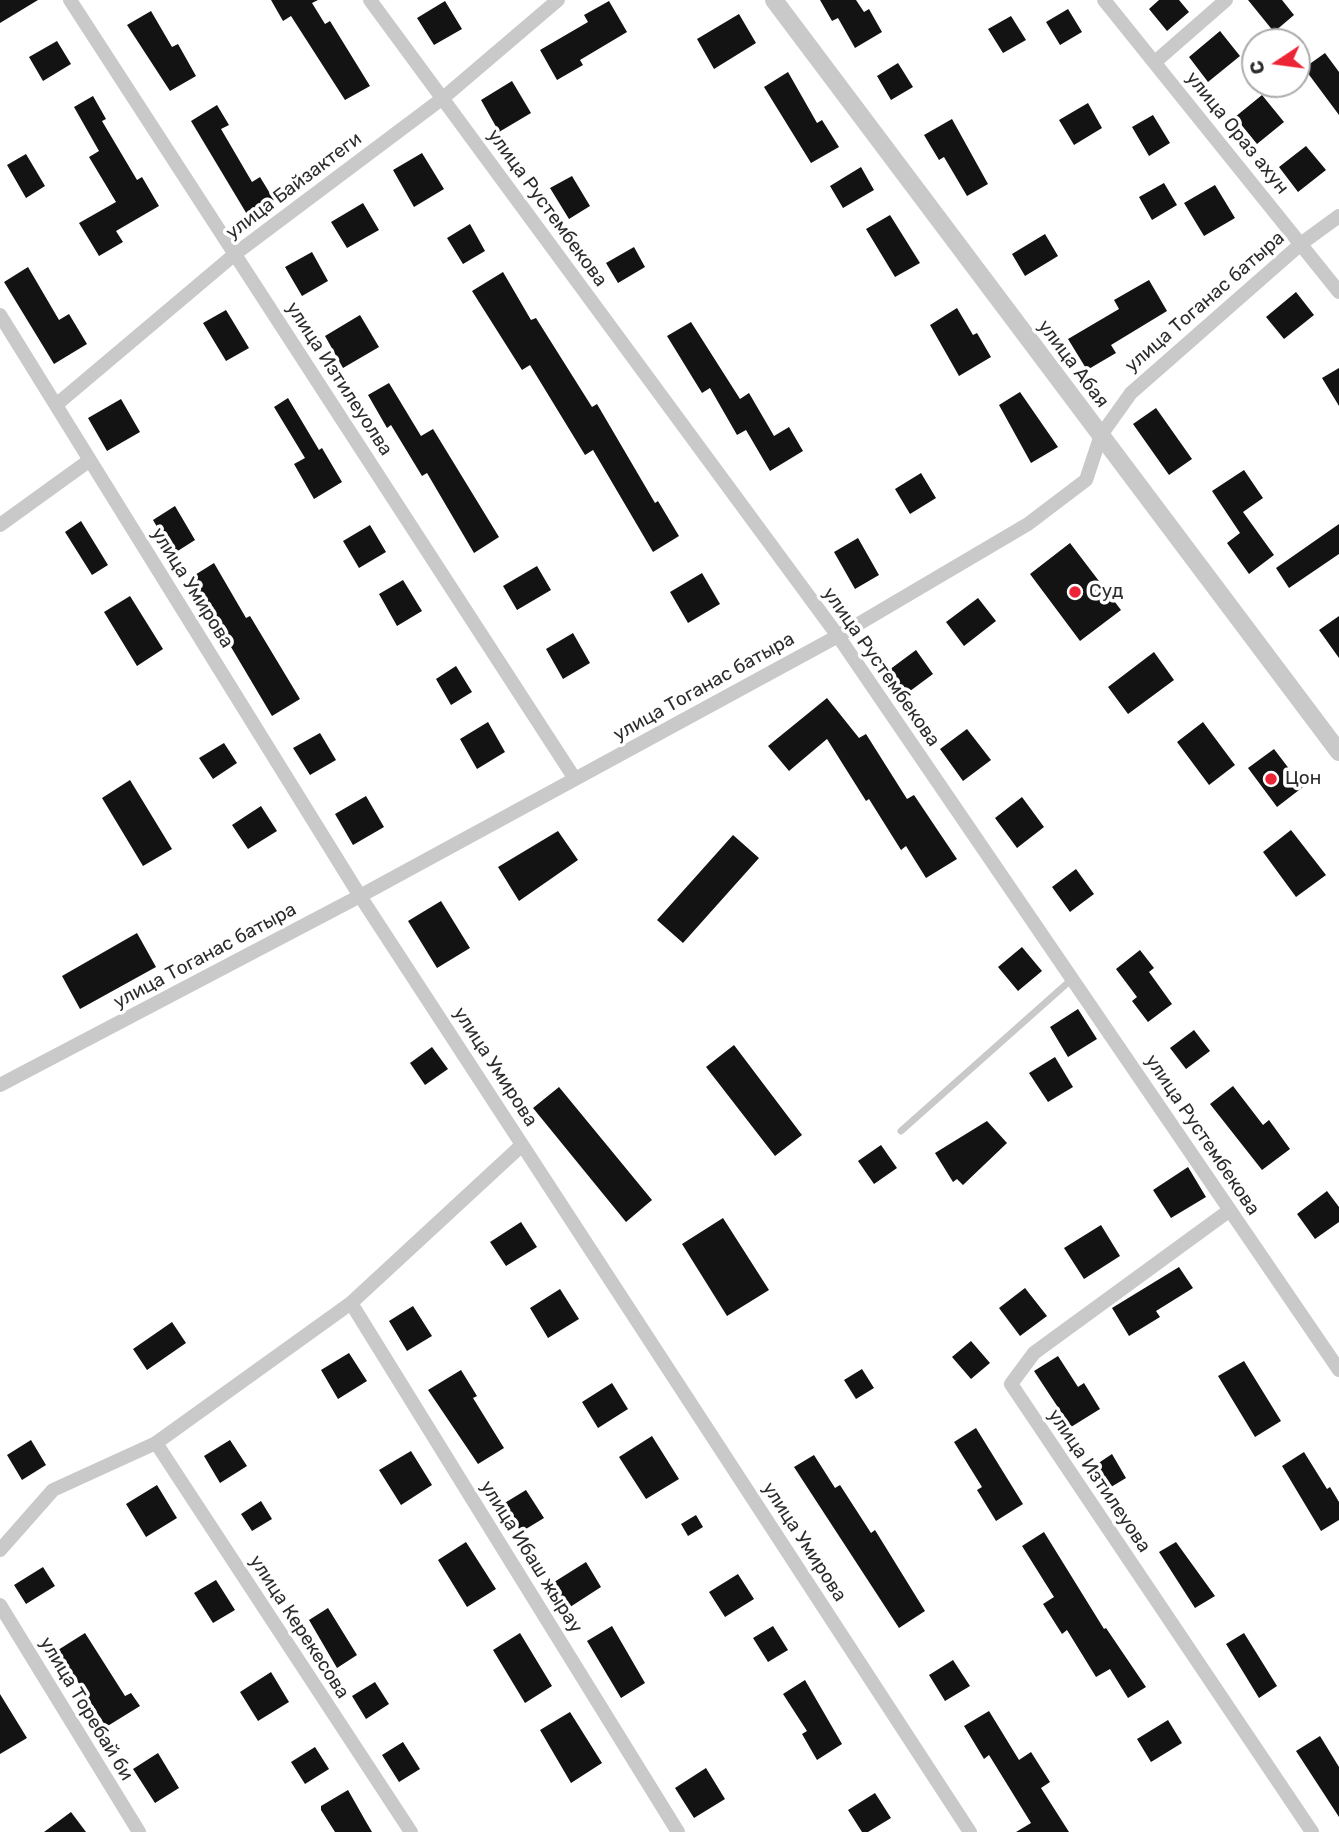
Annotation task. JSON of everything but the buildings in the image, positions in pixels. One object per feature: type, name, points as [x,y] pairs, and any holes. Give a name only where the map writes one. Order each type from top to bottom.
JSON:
[{"type":"street","name":"улица Изтилеуолва","points":[[70,0],[575,779]]},
{"type":"street","name":"улица Рустембекова","points":[[370,0],[838,636],[1339,1370]]},
{"type":"street","name":"улица Байзактеги","points":[[56,405],[235,254],[443,98],[558,0]]},
{"type":"street","name":"улица Абая","points":[[774,0],[1339,752]]},
{"type":"street","name":"улица Ораз ахун","points":[[1104,0],[1339,292]]},
{"type":"street","points":[[1155,62],[1226,0]]},
{"type":"street","name":"улица Тоганас батыра","points":[[0,1085],[360,896],[838,636],[1028,524],[1086,481],[1101,435],[1131,393],[1302,243],[1339,216]]},
{"type":"street","name":"улица Умирова","points":[[0,315],[360,896],[970,1832]]},
{"type":"street","points":[[0,525],[90,460]]},
{"type":"street","points":[[0,1550],[53,1490],[156,1443],[351,1303],[523,1145]]},
{"type":"street","name":"улица Изтилеуова","points":[[1230,1210],[1034,1353],[1011,1384],[1312,1832]]},
{"type":"street","name":"улица Ибаш жырау","points":[[351,1303],[678,1832]]},
{"type":"street","name":"улица Керекесова","points":[[156,1443],[411,1832]]},
{"type":"street","name":"улица Торебай би","points":[[0,1605],[139,1832]]},
{"type":"lane","points":[[901,1131],[1072,979]]},
{"type":"place","name":"Суд","points":[[1075,592]]},
{"type":"place","name":"Цон","points":[[1271,779]]}]
